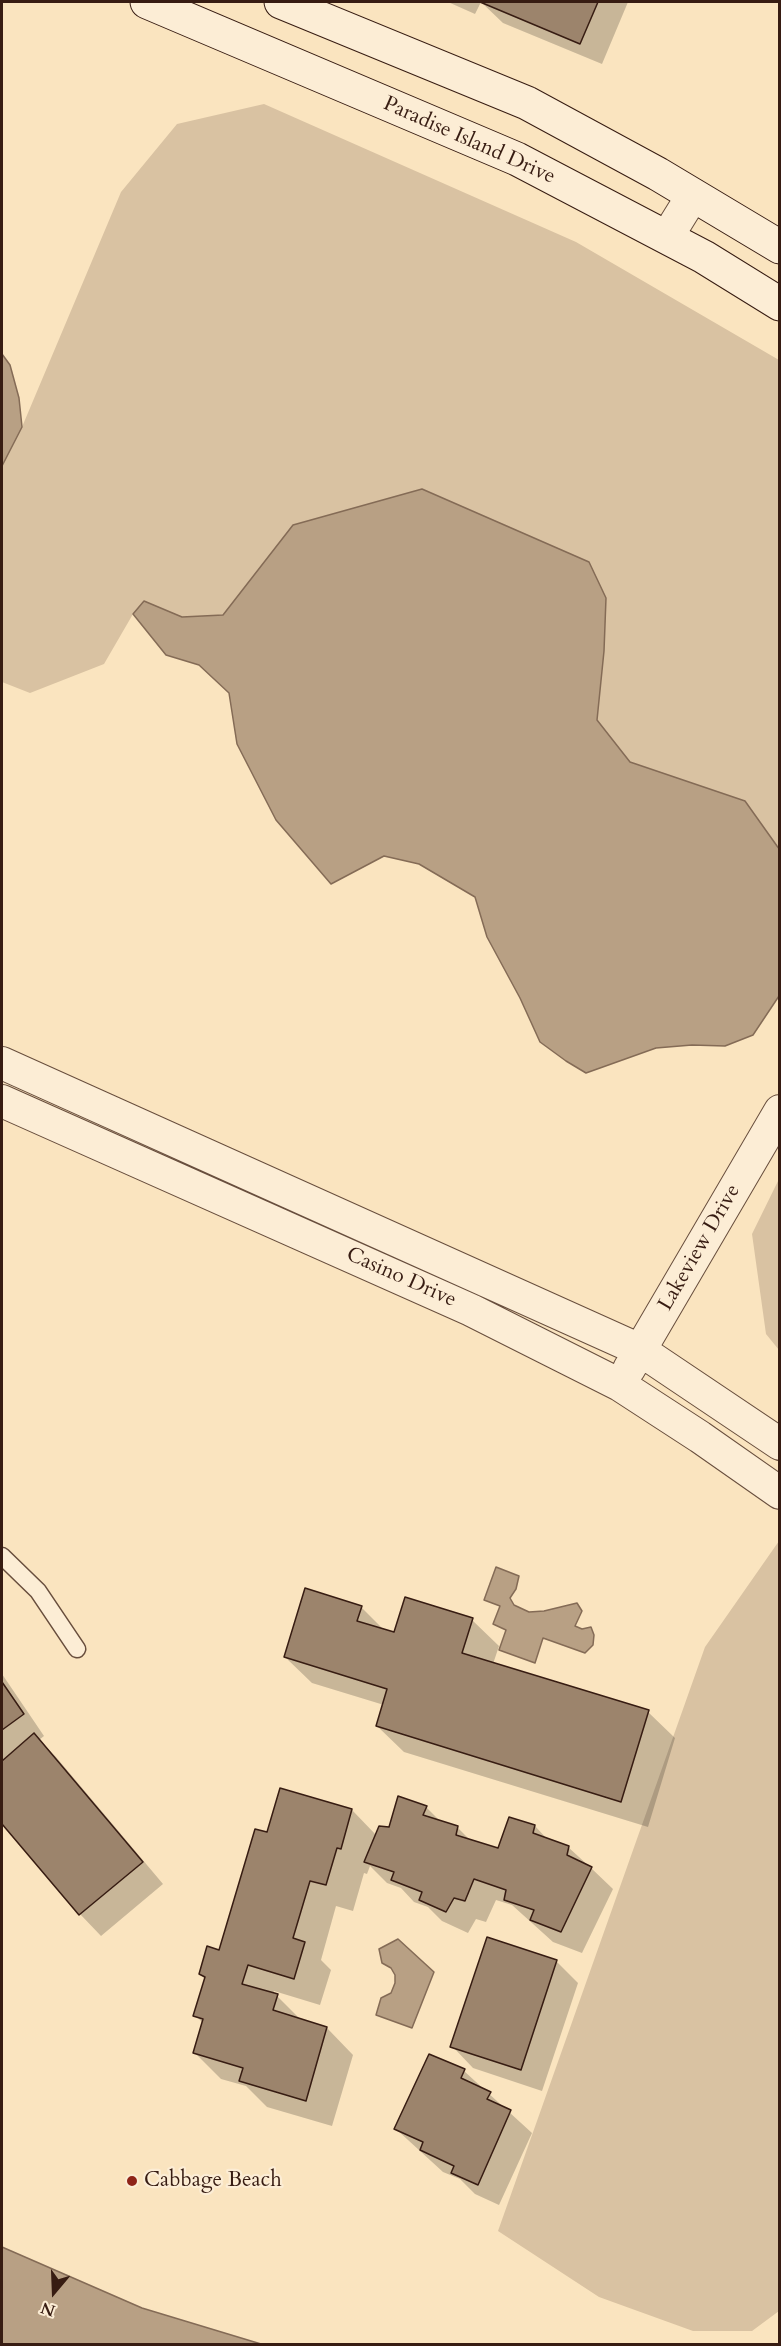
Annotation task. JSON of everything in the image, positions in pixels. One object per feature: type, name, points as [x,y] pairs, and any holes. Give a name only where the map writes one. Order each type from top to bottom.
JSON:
[{"type":"street","name":"Paradise Island Drive","points":[[147,2],[517,159],[704,257],[780,304]]},
{"type":"street","points":[[281,2],[527,103],[693,195],[780,247]]},
{"type":"street","points":[[667,237],[693,195]]},
{"type":"street","name":"Casino Drive","points":[[2,1063],[640,1350],[780,1444]]},
{"type":"street","name":"Casino Drive","points":[[2,1101],[471,1310],[620,1385],[780,1493]]},
{"type":"street","name":"Lakeview Drive","points":[[620,1385],[780,1111]]},
{"type":"lane","points":[[2,1556],[38,1592],[77,1649]]},
{"type":"shaded area","points":[[264,104],[576,242],[779,360],[779,850],[745,801],[630,762],[597,720],[604,651],[606,598],[182,617],[144,601],[133,614],[104,664],[30,693],[2,682],[2,466],[22,427],[121,192],[177,124]]},
{"type":"shaded area","points":[[2,354],[10,365],[19,398],[22,427],[2,466]]},
{"type":"shaded area","points":[[422,489],[589,562],[606,598],[604,651],[597,720],[630,762],[745,801],[780,850],[779,996],[753,1035],[725,1046],[692,1045],[656,1048],[586,1073],[566,1061],[540,1042],[520,998],[487,937],[475,897],[419,864],[384,856],[331,884],[276,820],[237,744],[229,693],[199,665],[166,655],[133,614],[144,601],[182,617],[223,615],[293,525]]},
{"type":"shaded area","points":[[779,1179],[780,1350],[766,1334],[752,1234]]},
{"type":"shaded area","points":[[779,1541],[779,2311],[752,2331],[693,2331],[599,2297],[498,2231],[705,1647]]},
{"type":"shaded area","points":[[496,1567],[519,1576],[516,1589],[510,1598],[514,1605],[529,1612],[577,1603],[582,1611],[575,1626],[582,1629],[591,1627],[594,1635],[593,1645],[585,1653],[543,1638],[535,1663],[499,1650],[506,1630],[493,1624],[500,1606],[484,1600]]},
{"type":"shaded area","points":[[398,1939],[434,1972],[412,2028],[376,2015],[381,1998],[391,1993],[395,1983],[395,1975],[391,1968],[382,1963],[379,1949]]},
{"type":"shaded area","points":[[2,2247],[142,2308],[261,2344],[2,2344]]},
{"type":"building","points":[[480,2],[598,2],[580,44]]},
{"type":"building","points":[[305,1588],[362,1606],[357,1621],[394,1632],[405,1597],[473,1618],[462,1653],[649,1710],[621,1802],[376,1726],[387,1689],[284,1657]]},
{"type":"building","points":[[2,1682],[24,1714],[2,1730]]},
{"type":"building","points":[[34,1733],[143,1862],[79,1915],[2,1824],[2,1761]]},
{"type":"building","points":[[280,1788],[352,1809],[341,1849],[337,1848],[326,1885],[310,1881],[293,1938],[305,1942],[294,1979],[248,1965],[242,1984],[278,1994],[273,2010],[327,2027],[306,2101],[239,2081],[243,2068],[193,2053],[203,2019],[193,2016],[205,1977],[199,1974],[207,1946],[219,1950],[255,1829],[267,1832]]},
{"type":"building","points":[[398,1796],[427,1806],[423,1815],[458,1826],[456,1835],[498,1848],[509,1817],[535,1825],[533,1833],[569,1846],[567,1855],[592,1867],[561,1932],[530,1920],[534,1910],[504,1900],[506,1890],[474,1879],[465,1901],[454,1898],[446,1912],[419,1900],[422,1892],[391,1880],[394,1872],[364,1862],[379,1826],[389,1827]]},
{"type":"building","points":[[487,1937],[557,1960],[521,2070],[450,2047]]},
{"type":"building","points":[[429,2054],[465,2069],[461,2078],[491,2092],[487,2099],[511,2110],[478,2185],[451,2173],[454,2166],[420,2150],[423,2142],[394,2129]]},
{"type":"place","name":"Cabbage Beach","points":[[132,2181]]}]
